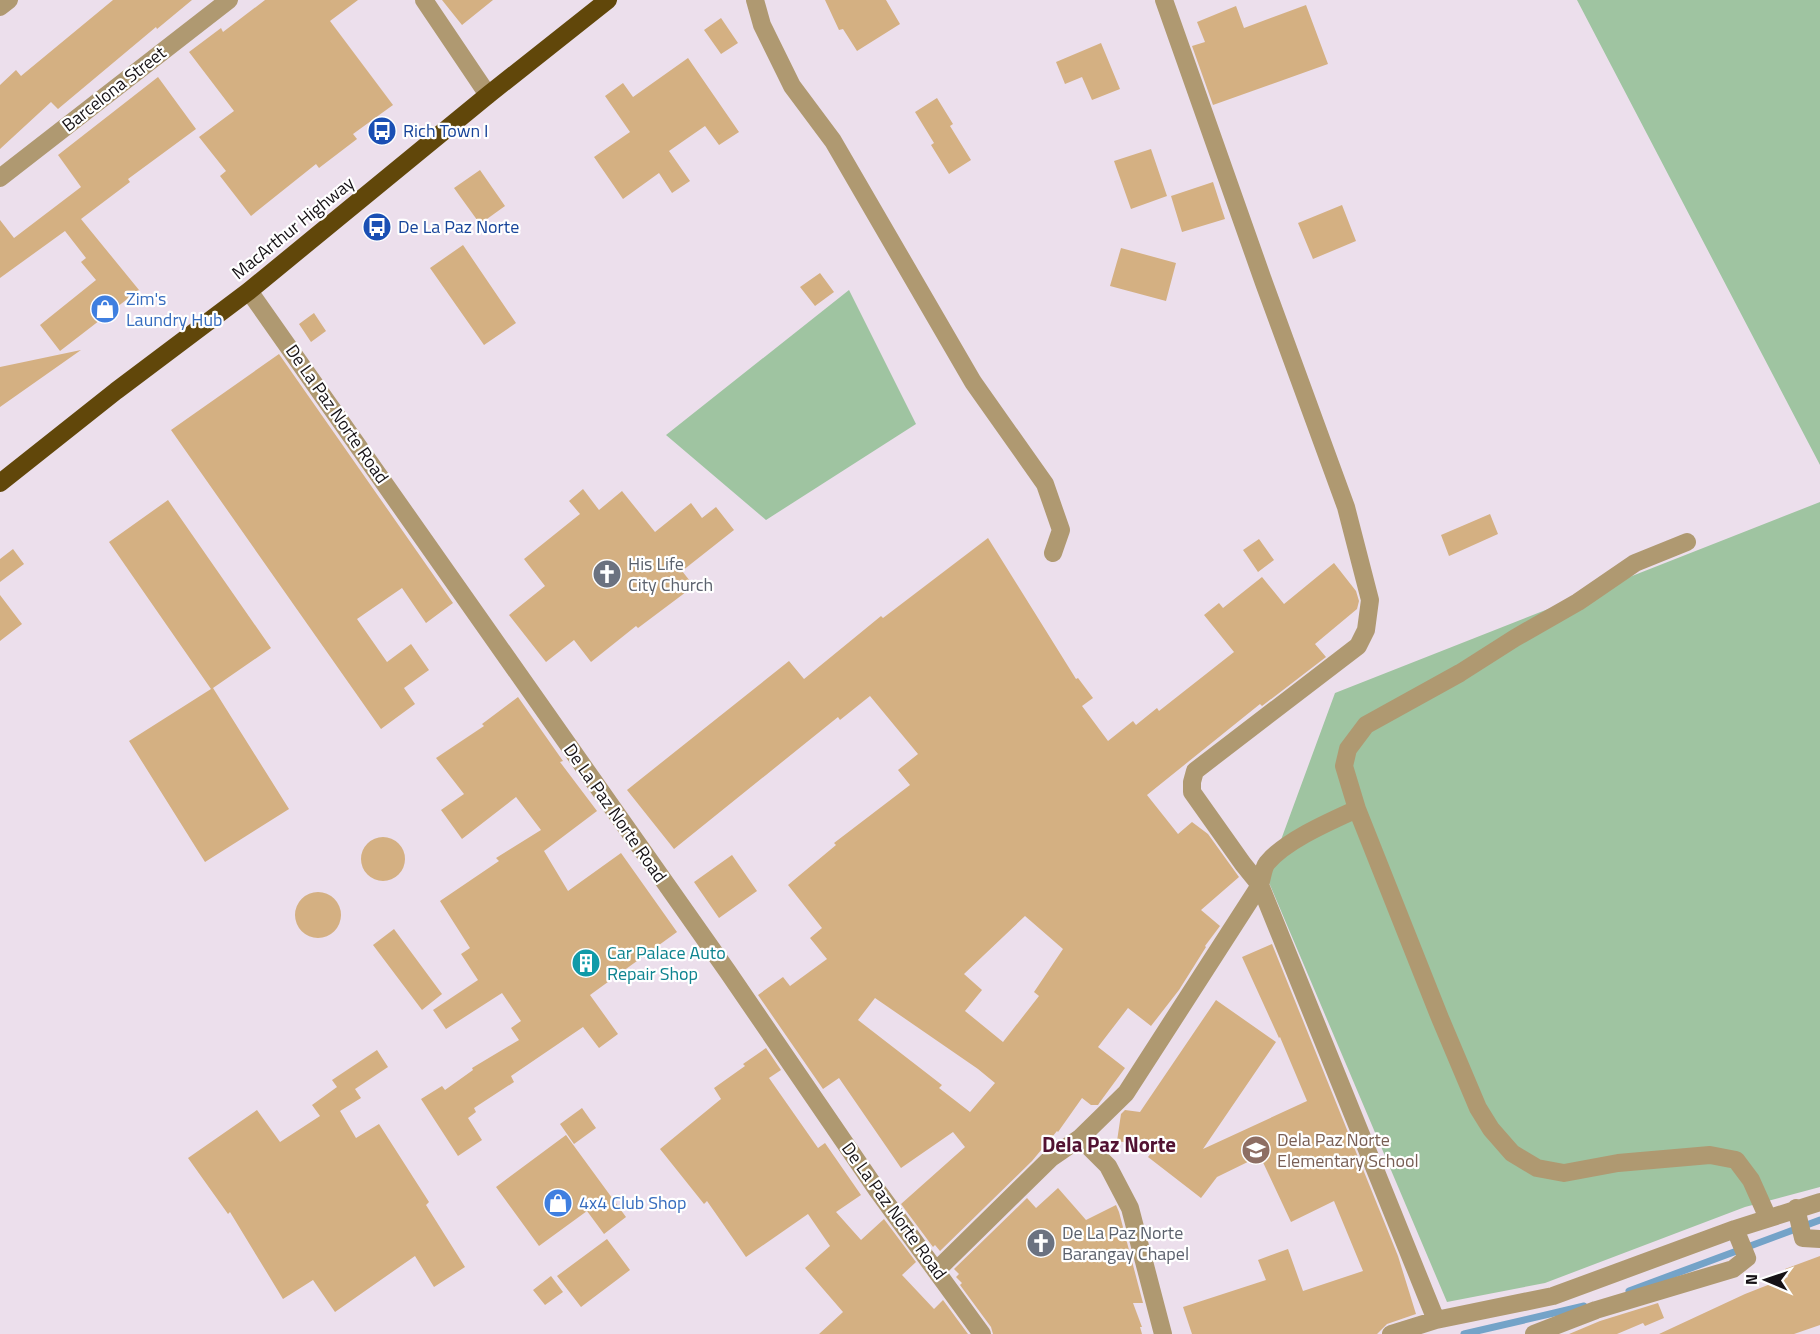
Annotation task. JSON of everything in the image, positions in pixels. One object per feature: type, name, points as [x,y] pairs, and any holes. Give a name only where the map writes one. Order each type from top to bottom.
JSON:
[{"type":"highway","name":"MacArthur Highway","points":[[0,483],[116,391],[249,291],[488,94],[608,0]]},
{"type":"street","points":[[0,7],[9,0]]},
{"type":"street","name":"Barcelona Street","points":[[0,178],[229,0]]},
{"type":"street","points":[[424,0],[488,94]]},
{"type":"street","points":[[755,0],[762,25],[792,86],[833,141],[973,382],[1045,484],[1061,530],[1053,553]]},
{"type":"street","points":[[1164,0],[1264,283],[1347,507],[1370,600],[1366,630],[1358,646],[1195,771],[1192,792],[1260,885],[1436,1320]]},
{"type":"street","name":"De La Paz Norte Road","points":[[249,291],[728,972],[877,1190],[982,1334]]},
{"type":"street","points":[[1687,542],[1635,563],[1578,602],[1460,673],[1366,725],[1348,749],[1344,765],[1357,809],[1478,1108],[1491,1129],[1512,1153],[1537,1168],[1564,1173],[1618,1163],[1710,1155],[1736,1160],[1751,1180],[1768,1218]]},
{"type":"street","points":[[937,1270],[1051,1158],[1080,1138],[1126,1093],[1260,885],[1266,864],[1282,850],[1310,832],[1357,809]]},
{"type":"street","points":[[1080,1138],[1108,1166],[1130,1208],[1163,1334]]},
{"type":"street","points":[[1391,1334],[1436,1320],[1553,1296],[1737,1233],[1768,1218],[1796,1212],[1820,1202]]},
{"type":"street","points":[[1796,1212],[1803,1238],[1820,1239]]},
{"type":"street","points":[[1534,1334],[1596,1310],[1733,1269],[1747,1258],[1737,1233]]},
{"type":"green space","points":[[1577,0],[1820,0],[1820,465]]},
{"type":"green space","points":[[849,290],[916,424],[766,520],[666,435]]},
{"type":"green space","points":[[1820,502],[1820,1187],[1745,1207],[1545,1283],[1447,1302],[1267,878],[1335,693]]},
{"type":"building","points":[[113,0],[192,0],[58,109],[51,102],[0,149],[0,85],[16,70],[21,76]]},
{"type":"building","points":[[265,0],[358,0],[330,21],[393,105],[353,134],[357,139],[319,168],[316,164],[251,216],[220,176],[226,171],[199,137],[234,111],[189,52],[221,28],[223,32]]},
{"type":"building","points":[[442,0],[493,0],[462,25]]},
{"type":"building","points":[[825,0],[886,0],[900,24],[857,51],[843,29],[839,30]]},
{"type":"building","points":[[1306,5],[1328,64],[1213,105],[1192,46],[1205,42],[1197,22],[1236,6],[1244,28]]},
{"type":"building","points":[[721,18],[738,43],[721,54],[704,30]]},
{"type":"building","points":[[1101,43],[1120,89],[1092,100],[1082,77],[1065,84],[1056,62]]},
{"type":"building","points":[[688,58],[739,132],[719,145],[705,126],[669,151],[690,181],[672,193],[659,173],[623,199],[594,157],[630,132],[605,96],[623,83],[633,97]]},
{"type":"building","points":[[158,77],[196,129],[128,179],[130,182],[81,219],[139,290],[60,351],[40,325],[96,280],[81,262],[86,258],[65,231],[0,278],[0,220],[14,238],[81,187],[58,155]]},
{"type":"building","points":[[937,98],[953,124],[950,126],[971,160],[949,174],[931,145],[934,143],[915,112]]},
{"type":"building","points":[[1151,149],[1167,196],[1131,209],[1114,161]]},
{"type":"building","points":[[480,170],[505,206],[480,224],[454,188]]},
{"type":"building","points":[[1213,182],[1225,219],[1182,232],[1171,196]]},
{"type":"building","points":[[1342,205],[1356,241],[1313,259],[1298,223]]},
{"type":"building","points":[[463,245],[516,323],[484,345],[430,268]]},
{"type":"building","points":[[1121,248],[1176,263],[1166,301],[1110,286]]},
{"type":"building","points":[[820,273],[834,292],[815,306],[800,287]]},
{"type":"building","points":[[314,313],[326,331],[311,342],[299,324]]},
{"type":"building","points":[[81,350],[0,407],[0,367]]},
{"type":"building","points":[[279,354],[453,603],[426,623],[402,588],[357,619],[387,662],[411,644],[429,670],[404,688],[415,704],[381,729],[171,430]]},
{"type":"building","points":[[583,489],[599,510],[622,491],[655,532],[691,503],[702,518],[716,507],[734,530],[682,571],[694,586],[638,628],[636,626],[591,662],[574,640],[546,662],[509,615],[545,586],[524,559],[580,514],[569,501]]},
{"type":"building","points":[[168,500],[271,648],[213,688],[289,809],[205,862],[129,741],[211,689],[109,542]]},
{"type":"building","points":[[1490,514],[1498,534],[1449,556],[1441,535]]},
{"type":"building","points":[[988,538],[1076,679],[1078,678],[1093,698],[1082,706],[1108,741],[1133,721],[1136,725],[1157,708],[1159,711],[1234,652],[1204,615],[1219,603],[1223,608],[1262,577],[1284,604],[1334,563],[1356,591],[1359,601],[1357,609],[1315,644],[1326,657],[1262,706],[1260,704],[1147,795],[1178,834],[1192,822],[1208,834],[1239,877],[1201,910],[1220,926],[1205,946],[1179,990],[1151,1026],[1128,1008],[1098,1047],[1125,1068],[1098,1105],[1091,1105],[1082,1098],[1058,1132],[1032,1161],[940,1251],[935,1245],[933,1247],[901,1204],[965,1147],[953,1132],[901,1168],[839,1078],[823,1089],[758,995],[783,977],[790,986],[827,959],[810,938],[822,928],[788,885],[836,845],[834,843],[910,785],[898,770],[918,754],[870,696],[840,720],[838,717],[674,849],[627,790],[789,661],[804,679],[881,616],[883,618]],"holes":[[[1025,916],[1063,949],[1034,992],[1039,996],[1003,1042],[965,1011],[982,990],[964,974]],[[875,998],[995,1083],[970,1112],[939,1088],[942,1085],[858,1020]]]},
{"type":"building","points":[[1259,539],[1274,560],[1258,572],[1243,550]]},
{"type":"building","points":[[13,549],[24,564],[0,582],[0,559]]},
{"type":"building","points":[[0,595],[22,624],[0,641]]},
{"type":"building","points":[[518,697],[563,761],[560,762],[597,811],[544,851],[568,891],[621,853],[677,932],[590,995],[618,1034],[599,1048],[583,1027],[511,1076],[514,1082],[474,1108],[476,1112],[468,1118],[482,1140],[458,1156],[421,1099],[442,1086],[445,1090],[473,1070],[472,1068],[519,1040],[511,1028],[521,1021],[502,993],[446,1029],[433,1010],[478,980],[461,954],[470,948],[440,901],[499,861],[496,858],[541,830],[516,797],[462,839],[441,810],[464,794],[436,758],[484,726],[482,724]]},
{"type":"building","points":[[383,837],[398,844],[405,859],[398,874],[383,881],[368,874],[361,859],[368,844]]},
{"type":"building","points":[[732,855],[757,891],[719,918],[694,882]]},
{"type":"building","points":[[318,892],[327,893],[334,899],[340,906],[340,924],[334,931],[327,937],[318,938],[309,937],[302,931],[296,924],[295,915],[296,906],[302,899],[309,893]]},
{"type":"building","points":[[394,929],[442,994],[422,1010],[373,945]]},
{"type":"building","points":[[1272,944],[1398,1256],[1416,1314],[1387,1324],[1377,1334],[1192,1334],[1183,1307],[1266,1280],[1258,1260],[1288,1249],[1303,1291],[1363,1271],[1334,1201],[1291,1222],[1260,1156],[1217,1177],[1201,1198],[1148,1157],[1156,1147],[1117,1141],[1121,1114],[1125,1110],[1140,1112],[1216,1000],[1276,1042],[1203,1149],[1307,1101],[1242,957]]},
{"type":"building","points":[[766,1048],[781,1070],[769,1078],[818,1148],[825,1143],[861,1195],[836,1212],[861,1240],[884,1219],[916,1262],[902,1275],[934,1309],[943,1300],[968,1334],[819,1334],[843,1312],[805,1268],[830,1246],[808,1214],[746,1257],[707,1201],[704,1204],[660,1149],[721,1099],[714,1088]]},
{"type":"building","points":[[377,1050],[388,1067],[355,1089],[361,1098],[340,1111],[356,1138],[379,1124],[429,1202],[426,1205],[465,1267],[434,1287],[415,1256],[335,1312],[313,1280],[283,1299],[230,1212],[228,1214],[188,1158],[257,1110],[280,1142],[320,1116],[312,1105],[337,1087],[332,1080]]},
{"type":"building","points":[[582,1108],[596,1128],[574,1144],[560,1124]]},
{"type":"building","points":[[566,1135],[626,1217],[604,1234],[587,1211],[539,1246],[496,1187]]},
{"type":"building","points":[[1058,1188],[1086,1220],[1116,1205],[1143,1303],[1133,1303],[1142,1327],[1140,1327],[1142,1334],[993,1334],[991,1327],[960,1285],[962,1283],[956,1277],[959,1274],[954,1269],[1027,1198],[1036,1208]]},
{"type":"building","points":[[607,1239],[630,1270],[581,1307],[557,1276]]},
{"type":"building","points":[[1820,1256],[1820,1325],[1794,1334],[1659,1334],[1745,1294],[1788,1277],[1785,1269]]},
{"type":"building","points":[[551,1276],[563,1292],[545,1305],[533,1290]]},
{"type":"building","points":[[1658,1303],[1664,1318],[1645,1326],[1643,1323],[1617,1334],[1569,1334],[1600,1321]]},
{"type":"waterway","points":[[1629,1291],[1820,1220]]},
{"type":"waterway","points":[[1464,1334],[1584,1306]]},
{"type":"place","name":"Rich Town I","points":[[382,131]]},
{"type":"place","name":"De La Paz Norte","points":[[377,227]]},
{"type":"place","name":"Zim's Laundry Hub","points":[[105,309]]},
{"type":"place","name":"His Life City Church","points":[[607,574]]},
{"type":"place","name":"Car Palace Auto Repair Shop","points":[[586,963]]},
{"type":"place","name":"Dela Paz Norte Elementary School","points":[[1256,1150]]},
{"type":"place","name":"4x4 Club Shop","points":[[558,1203]]},
{"type":"place","name":"De La Paz Norte Barangay Chapel","points":[[1041,1243]]},
{"type":"district","name":"Dela Paz Norte","points":[[1109,1145]]}]
